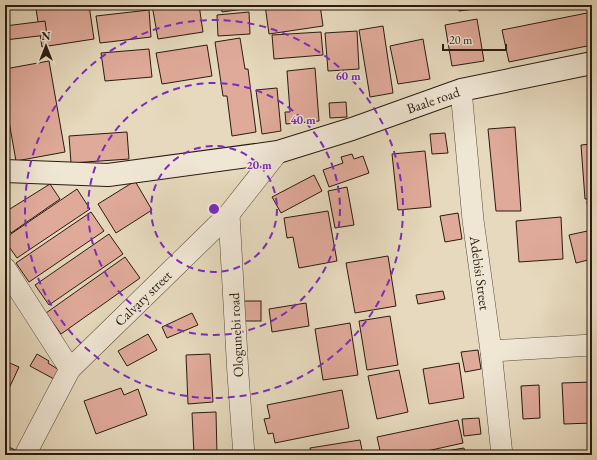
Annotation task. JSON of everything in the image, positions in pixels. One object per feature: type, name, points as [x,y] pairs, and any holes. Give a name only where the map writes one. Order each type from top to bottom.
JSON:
[{"type":"street","name":"Baale road","points":[[5,171],[108,175],[278,152],[461,90],[592,63]]},
{"type":"street","name":"Adebisi Street","points":[[461,90],[473,220],[491,351],[502,455]]},
{"type":"street","name":"Calvary street","points":[[25,455],[70,369],[229,214],[278,152]]},
{"type":"street","name":"Ologunebi road","points":[[229,214],[244,455]]},
{"type":"street","points":[[5,268],[70,369]]},
{"type":"street","points":[[491,351],[592,344]]},
{"type":"building","points":[[48,5],[89,5],[94,39],[42,47],[36,9],[48,7]]},
{"type":"building","points":[[152,5],[199,5],[203,32],[158,39]]},
{"type":"building","points":[[221,5],[265,5],[265,6],[222,12]]},
{"type":"building","points":[[265,5],[320,5],[323,26],[269,34]]},
{"type":"building","points":[[459,5],[498,5],[498,6],[459,11]]},
{"type":"building","points":[[510,5],[536,5],[511,9]]},
{"type":"building","points":[[149,10],[151,37],[100,43],[96,16]]},
{"type":"building","points":[[249,12],[250,34],[218,36],[217,15]]},
{"type":"building","points":[[592,12],[592,45],[509,62],[502,30]]},
{"type":"building","points":[[477,19],[484,61],[452,66],[445,25]]},
{"type":"building","points":[[45,21],[47,35],[5,40],[5,26]]},
{"type":"building","points":[[383,26],[393,93],[370,97],[359,30]]},
{"type":"building","points":[[357,31],[359,69],[328,71],[325,33]]},
{"type":"building","points":[[321,32],[323,55],[274,59],[272,35]]},
{"type":"building","points":[[240,38],[245,69],[248,69],[256,132],[232,136],[227,96],[223,96],[215,42]]},
{"type":"building","points":[[423,39],[430,79],[398,84],[390,46]]},
{"type":"building","points":[[207,45],[212,76],[162,84],[156,53]]},
{"type":"building","points":[[149,49],[152,77],[105,81],[101,53]]},
{"type":"building","points":[[49,61],[65,152],[16,161],[5,99],[5,69]]},
{"type":"building","points":[[315,68],[319,121],[286,124],[285,112],[290,112],[287,71]]},
{"type":"building","points":[[277,88],[281,131],[262,134],[256,90]]},
{"type":"building","points":[[346,102],[347,117],[330,118],[329,103]]},
{"type":"building","points":[[515,127],[521,211],[496,211],[488,129]]},
{"type":"building","points":[[127,132],[129,159],[71,163],[69,136]]},
{"type":"building","points":[[445,133],[448,153],[432,154],[430,134]]},
{"type":"building","points":[[592,144],[592,199],[585,199],[581,145]]},
{"type":"building","points":[[425,151],[431,207],[398,210],[392,154]]},
{"type":"building","points":[[352,154],[354,159],[363,156],[369,173],[329,187],[323,170],[343,163],[341,157]]},
{"type":"building","points":[[314,175],[322,191],[281,213],[272,197]]},
{"type":"building","points":[[135,181],[152,210],[116,233],[98,204]]},
{"type":"building","points":[[50,184],[60,199],[11,233],[5,223],[5,212]]},
{"type":"building","points":[[347,187],[354,225],[335,228],[328,191]]},
{"type":"building","points":[[77,189],[90,209],[17,258],[5,241],[5,238]]},
{"type":"building","points":[[587,201],[592,201],[592,218],[589,219]]},
{"type":"building","points":[[328,211],[337,261],[299,268],[293,237],[287,238],[284,218]]},
{"type":"building","points":[[91,212],[104,231],[29,282],[16,263]]},
{"type":"building","points":[[458,213],[462,239],[445,242],[440,216]]},
{"type":"building","points":[[561,217],[563,259],[519,262],[516,221]]},
{"type":"building","points":[[592,230],[592,259],[576,263],[569,235]]},
{"type":"building","points":[[109,234],[123,254],[49,305],[35,285]]},
{"type":"building","points":[[388,256],[396,306],[355,313],[346,263]]},
{"type":"building","points":[[125,257],[140,278],[61,334],[46,313]]},
{"type":"building","points":[[443,291],[445,299],[418,304],[416,295]]},
{"type":"building","points":[[242,301],[261,301],[261,321],[242,321]]},
{"type":"building","points":[[306,303],[309,326],[272,332],[269,309]]},
{"type":"building","points":[[192,313],[198,325],[167,338],[162,327]]},
{"type":"building","points":[[390,316],[398,365],[367,370],[359,321]]},
{"type":"building","points":[[350,323],[358,375],[323,380],[315,329]]},
{"type":"building","points":[[148,334],[157,350],[127,366],[118,351]]},
{"type":"building","points":[[478,350],[481,369],[465,372],[461,352]]},
{"type":"building","points":[[37,354],[49,361],[48,363],[59,370],[54,379],[30,366]]},
{"type":"building","points":[[210,354],[213,402],[188,404],[186,355]]},
{"type":"building","points":[[588,354],[592,354],[592,378],[589,378]]},
{"type":"building","points":[[5,361],[19,367],[5,397]]},
{"type":"building","points":[[459,363],[464,398],[429,404],[423,369]]},
{"type":"building","points":[[399,370],[408,412],[377,419],[368,376]]},
{"type":"building","points":[[592,382],[592,423],[564,424],[562,383]]},
{"type":"building","points":[[539,385],[540,418],[523,419],[521,386]]},
{"type":"building","points":[[121,388],[124,395],[138,389],[147,415],[96,434],[84,401]]},
{"type":"building","points":[[342,390],[349,428],[275,443],[273,433],[268,434],[264,419],[270,418],[267,405]]},
{"type":"building","points":[[216,412],[217,455],[194,455],[192,413]]},
{"type":"building","points":[[479,418],[481,434],[464,436],[462,419]]},
{"type":"building","points":[[458,420],[463,443],[409,455],[381,455],[377,437]]},
{"type":"building","points":[[360,440],[363,455],[312,455],[310,448]]},
{"type":"building","points":[[5,445],[15,450],[12,455],[5,455]]},
{"type":"building","points":[[464,448],[465,455],[421,455]]}]
